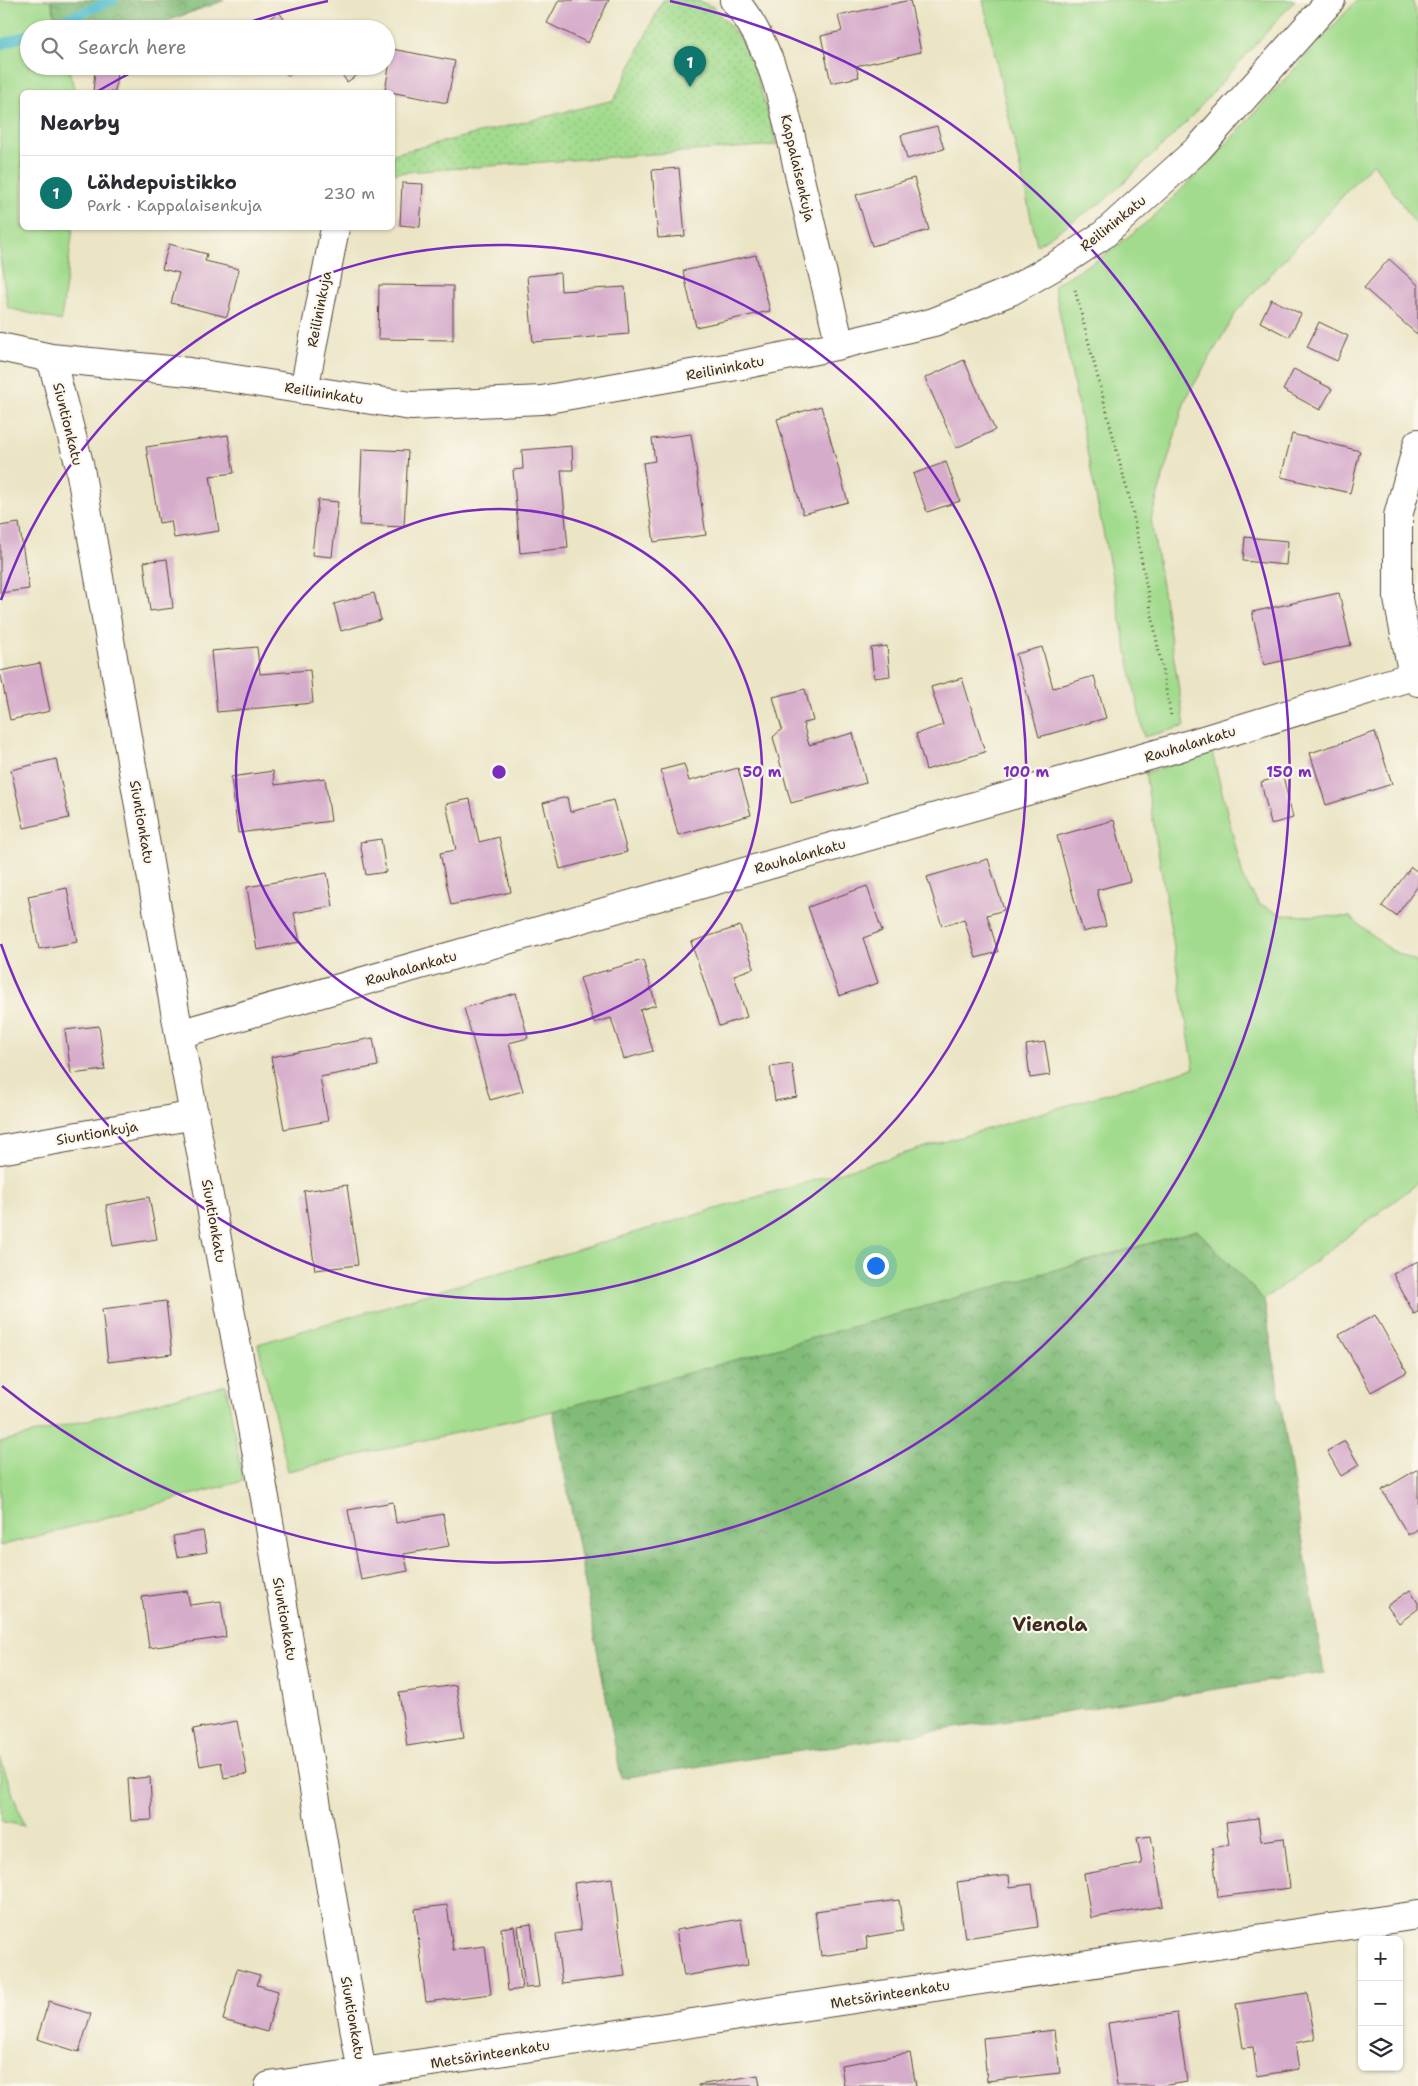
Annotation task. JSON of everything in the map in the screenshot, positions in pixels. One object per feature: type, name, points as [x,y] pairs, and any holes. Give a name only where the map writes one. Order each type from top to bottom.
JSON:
[{"type":"street","name":"Kappalaisenkuja","points":[[734,0],[766,49],[781,97],[840,345]]},
{"type":"street","name":"Reilininkatu","points":[[0,347],[51,358],[189,372],[411,406],[542,400],[742,365],[840,345],[934,322],[1011,291],[1067,259],[1103,234],[1198,149],[1331,0]]},
{"type":"street","name":"Reilininkuja","points":[[304,390],[335,230]]},
{"type":"street","name":"Siuntionkatu","points":[[51,358],[79,463],[179,1034],[264,1498],[364,2079]]},
{"type":"street","points":[[1416,679],[1398,598],[1398,516],[1418,443]]},
{"type":"street","name":"Rauhalankatu","points":[[179,1034],[1416,679]]},
{"type":"street","name":"Siuntionkuja","points":[[0,1150],[194,1115]]},
{"type":"street","name":"Metsärinteenkatu","points":[[269,2086],[364,2079],[1418,1915]]},
{"type":"path","points":[[1067,259],[1132,509],[1177,748]]},
{"type":"green space","points":[[0,0],[51,0],[56,20],[20,20],[20,75],[70,75],[74,90],[20,90],[20,230],[73,230],[61,321],[8,308],[0,258]]},
{"type":"green space","points":[[51,0],[225,0],[170,20],[56,20]]},
{"type":"green space","points":[[663,0],[696,0],[713,7],[741,39],[756,74],[777,145],[395,173],[395,154],[614,100]]},
{"type":"green space","points":[[983,0],[1295,0],[1183,126],[1106,199],[1037,245]]},
{"type":"green space","points":[[1357,0],[1412,0],[1418,19],[1418,227],[1373,163],[1237,311],[1185,400],[1151,519],[1185,726],[1144,737],[1054,285],[1105,255],[1152,218],[1208,164]]},
{"type":"green space","points":[[1212,752],[1244,880],[1259,904],[1283,915],[1350,917],[1389,949],[1418,963],[1418,1183],[1264,1300],[1197,1230],[553,1411],[288,1471],[258,1344],[1194,1068],[1145,773]]},
{"type":"green space","points":[[1197,1230],[1264,1300],[1324,1673],[621,1778],[553,1411]]},
{"type":"green space","points":[[226,1385],[243,1481],[0,1546],[0,1442]]},
{"type":"green space","points":[[0,1757],[24,1826],[0,1821]]},
{"type":"building","points":[[559,0],[609,0],[588,43],[547,23]]},
{"type":"building","points":[[910,0],[921,52],[856,66],[859,77],[831,83],[821,36],[842,31],[838,16]]},
{"type":"building","points":[[279,12],[285,20],[267,20]]},
{"type":"building","points":[[395,50],[455,61],[447,103],[395,93],[395,90],[385,90],[388,75],[395,75]]},
{"type":"building","points":[[95,75],[117,75],[115,90],[93,90]]},
{"type":"building","points":[[342,75],[358,75],[347,82]]},
{"type":"building","points":[[937,126],[944,149],[907,159],[901,135]]},
{"type":"building","points":[[679,168],[685,236],[658,238],[652,170]]},
{"type":"building","points":[[914,178],[929,230],[872,246],[856,195]]},
{"type":"building","points":[[402,183],[423,184],[420,227],[400,225]]},
{"type":"building","points":[[169,244],[207,254],[205,261],[239,269],[227,317],[171,303],[179,273],[162,269]]},
{"type":"building","points":[[756,255],[770,311],[696,327],[683,271]]},
{"type":"building","points":[[1389,259],[1418,285],[1418,335],[1364,288]]},
{"type":"building","points":[[560,273],[561,291],[625,287],[629,334],[533,342],[527,276]]},
{"type":"building","points":[[379,285],[453,286],[453,340],[378,339]]},
{"type":"building","points":[[1271,299],[1301,314],[1289,337],[1260,322]]},
{"type":"building","points":[[1319,322],[1348,336],[1337,361],[1307,347]]},
{"type":"building","points":[[964,360],[995,430],[956,448],[925,378]]},
{"type":"building","points":[[1294,369],[1332,389],[1320,410],[1283,390]]},
{"type":"building","points":[[821,406],[848,502],[803,514],[777,419]]},
{"type":"building","points":[[691,434],[706,535],[654,542],[643,463],[655,461],[652,439]]},
{"type":"building","points":[[1292,434],[1360,451],[1350,493],[1281,477]]},
{"type":"building","points":[[228,435],[234,473],[210,476],[219,531],[174,538],[171,521],[159,523],[146,447]]},
{"type":"building","points":[[572,446],[573,470],[561,470],[568,548],[520,553],[513,470],[523,469],[522,450]]},
{"type":"building","points":[[362,449],[408,451],[404,527],[359,525]]},
{"type":"building","points":[[946,462],[960,501],[927,512],[913,474]]},
{"type":"building","points":[[318,500],[338,502],[332,557],[312,555]]},
{"type":"building","points":[[19,523],[29,589],[0,593],[0,526]]},
{"type":"building","points":[[1245,537],[1288,541],[1286,565],[1243,561]]},
{"type":"building","points":[[167,559],[173,608],[150,611],[144,562]]},
{"type":"building","points":[[374,593],[381,620],[341,631],[334,604]]},
{"type":"building","points":[[1339,593],[1351,645],[1264,665],[1252,612]]},
{"type":"building","points":[[887,646],[890,676],[874,678],[871,648]]},
{"type":"building","points":[[257,647],[260,674],[310,670],[313,703],[217,712],[211,651]]},
{"type":"building","points":[[1042,647],[1053,688],[1094,676],[1106,718],[1039,737],[1016,654]]},
{"type":"building","points":[[40,663],[50,711],[10,720],[0,671]]},
{"type":"building","points":[[962,678],[985,752],[926,770],[916,734],[943,725],[931,687]]},
{"type":"building","points":[[805,689],[813,721],[803,723],[809,745],[853,733],[866,783],[791,803],[773,737],[782,729],[773,697]]},
{"type":"building","points":[[1375,732],[1392,784],[1326,805],[1310,753]]},
{"type":"building","points":[[56,759],[69,818],[24,828],[11,770]]},
{"type":"building","points":[[684,764],[689,781],[738,768],[751,815],[678,835],[661,770]]},
{"type":"building","points":[[273,771],[275,785],[325,778],[331,821],[238,833],[231,777]]},
{"type":"building","points":[[1283,776],[1293,818],[1271,824],[1261,782]]},
{"type":"building","points":[[567,797],[570,812],[613,800],[627,852],[560,869],[543,803]]},
{"type":"building","points":[[470,799],[479,842],[499,837],[511,892],[451,905],[440,853],[456,850],[446,804]]},
{"type":"building","points":[[1114,820],[1130,881],[1097,890],[1106,926],[1083,932],[1057,836]]},
{"type":"building","points":[[381,839],[386,872],[366,875],[360,842]]},
{"type":"building","points":[[988,859],[1004,910],[987,915],[998,952],[976,958],[964,919],[942,926],[927,877]]},
{"type":"building","points":[[1411,867],[1418,872],[1418,886],[1396,916],[1382,906]]},
{"type":"building","points":[[327,873],[333,906],[294,913],[300,942],[257,950],[247,887]]},
{"type":"building","points":[[867,886],[882,931],[863,938],[878,983],[839,996],[808,907]]},
{"type":"building","points":[[67,888],[77,942],[39,949],[28,896]]},
{"type":"building","points":[[740,926],[754,968],[734,975],[747,1017],[719,1026],[691,942]]},
{"type":"building","points":[[643,960],[656,1005],[640,1010],[653,1051],[624,1059],[611,1018],[594,1023],[580,978]]},
{"type":"building","points":[[516,993],[528,1038],[509,1043],[523,1091],[490,1100],[464,1008]]},
{"type":"building","points":[[99,1026],[105,1070],[71,1074],[65,1030]]},
{"type":"building","points":[[373,1038],[378,1066],[320,1077],[328,1121],[284,1129],[271,1057]]},
{"type":"building","points":[[1045,1042],[1050,1075],[1030,1078],[1026,1045]]},
{"type":"building","points":[[792,1064],[797,1097],[775,1101],[770,1067]]},
{"type":"building","points":[[347,1185],[358,1265],[315,1270],[304,1191]]},
{"type":"building","points":[[149,1197],[157,1239],[113,1246],[106,1205]]},
{"type":"building","points":[[1418,1261],[1418,1312],[1414,1314],[1393,1274]]},
{"type":"building","points":[[166,1301],[172,1354],[108,1362],[102,1309]]},
{"type":"building","points":[[1375,1315],[1407,1372],[1371,1392],[1339,1335]]},
{"type":"building","points":[[1345,1441],[1359,1465],[1341,1476],[1327,1451]]},
{"type":"building","points":[[1418,1469],[1418,1529],[1408,1535],[1382,1490]]},
{"type":"building","points":[[393,1502],[396,1523],[443,1514],[449,1546],[404,1554],[408,1571],[361,1580],[348,1510]]},
{"type":"building","points":[[203,1531],[207,1552],[177,1557],[173,1536]]},
{"type":"building","points":[[1410,1590],[1418,1603],[1418,1609],[1399,1623],[1387,1606]]},
{"type":"building","points":[[187,1591],[190,1605],[221,1601],[226,1637],[149,1648],[142,1597]]},
{"type":"building","points":[[456,1685],[464,1737],[407,1746],[399,1693]]},
{"type":"building","points":[[237,1721],[247,1774],[224,1778],[221,1762],[200,1766],[193,1729]]},
{"type":"building","points":[[150,1777],[152,1820],[131,1821],[128,1779]]},
{"type":"building","points":[[1258,1818],[1261,1841],[1284,1838],[1290,1888],[1218,1897],[1212,1848],[1229,1845],[1226,1822]]},
{"type":"building","points":[[1151,1836],[1163,1906],[1091,1918],[1084,1874],[1142,1864],[1137,1838]]},
{"type":"building","points":[[1009,1875],[1010,1887],[1032,1884],[1038,1927],[965,1938],[957,1882]]},
{"type":"building","points":[[612,1878],[625,1976],[562,1984],[556,1934],[581,1930],[574,1883]]},
{"type":"building","points":[[899,1900],[903,1931],[866,1937],[868,1949],[821,1956],[815,1911]]},
{"type":"building","points":[[447,1905],[453,1950],[485,1946],[491,1994],[426,2002],[415,1909]]},
{"type":"building","points":[[741,1919],[748,1965],[684,1976],[676,1930]]},
{"type":"building","points":[[531,1924],[539,1987],[525,1988],[518,1926]]},
{"type":"building","points":[[514,1926],[522,1989],[508,1991],[501,1928]]},
{"type":"building","points":[[237,1969],[260,1975],[257,1985],[278,1991],[267,2032],[223,2020]]},
{"type":"building","points":[[1307,1993],[1315,2039],[1295,2043],[1299,2069],[1257,2076],[1253,2047],[1243,2048],[1236,2004]]},
{"type":"building","points":[[49,2001],[91,2014],[79,2052],[37,2039]]},
{"type":"building","points":[[1177,2013],[1187,2082],[1161,2086],[1117,2086],[1108,2023]]},
{"type":"building","points":[[1055,2030],[1060,2073],[987,2081],[983,2038]]},
{"type":"building","points":[[910,2053],[916,2086],[844,2086],[841,2065]]},
{"type":"building","points":[[758,2075],[760,2086],[698,2086],[698,2085]]},
{"type":"waterway","points":[[64,20],[114,0]]},
{"type":"waterway","points":[[0,45],[20,37]]},
{"type":"place","name":"Lähdepuistikko","points":[[690,87]]},
{"type":"district","name":"Vienola","points":[[1050,1624]]}]
